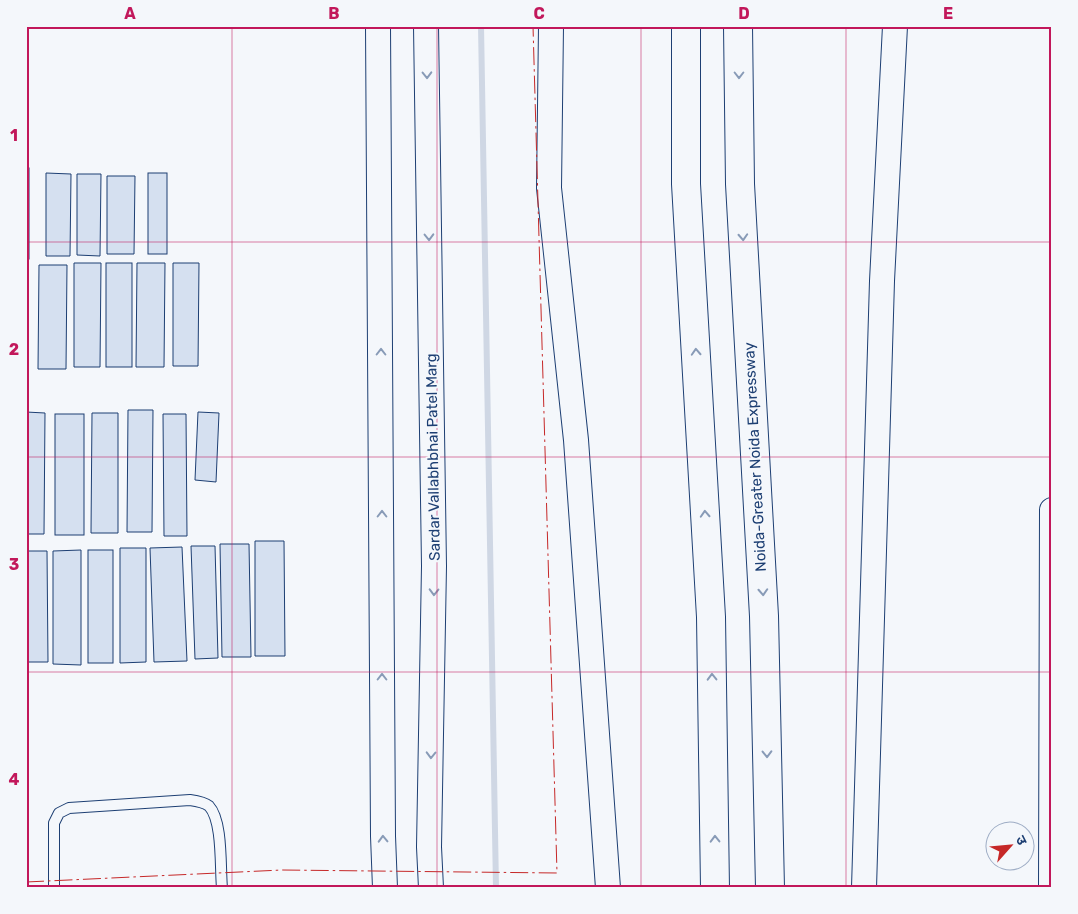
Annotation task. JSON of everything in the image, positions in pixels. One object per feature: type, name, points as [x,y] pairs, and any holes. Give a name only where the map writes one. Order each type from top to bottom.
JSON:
[{"type":"highway","points":[[686,26],[686,184],[711,617],[715,888]]},
{"type":"highway","name":"Noida-Greater Noida Expressway","points":[[738,26],[740,184],[764,616],[770,888]]},
{"type":"street","points":[[378,26],[383,836],[385,888]]},
{"type":"street","name":"Sardar Vallabhbhai Patel Marg","points":[[426,26],[434,566],[431,888]]},
{"type":"street","points":[[552,26],[549,188],[576,440],[608,888]]},
{"type":"street","points":[[864,888],[882,281],[895,26]]},
{"type":"street","points":[[1051,888],[1052,510]]},
{"type":"lane","points":[[54,888],[54,823],[59,813],[69,808],[190,800],[208,806],[214,815],[218,829],[222,888]]},
{"type":"building","points":[[26,168],[29,168],[29,259],[26,259]]},
{"type":"building","points":[[46,173],[71,174],[70,256],[46,256]]},
{"type":"building","points":[[148,173],[167,173],[167,254],[148,254]]},
{"type":"building","points":[[77,174],[101,174],[100,256],[77,255]]},
{"type":"building","points":[[107,176],[135,176],[134,254],[107,254]]},
{"type":"building","points":[[74,263],[101,263],[100,367],[74,367]]},
{"type":"building","points":[[106,263],[132,263],[132,367],[106,367]]},
{"type":"building","points":[[137,263],[165,263],[164,367],[136,367]]},
{"type":"building","points":[[173,263],[199,263],[198,366],[173,366]]},
{"type":"building","points":[[39,265],[67,265],[66,369],[38,369]]},
{"type":"building","points":[[128,410],[153,410],[152,532],[127,532]]},
{"type":"building","points":[[26,412],[45,413],[44,534],[26,534]]},
{"type":"building","points":[[198,412],[219,413],[216,482],[195,480]]},
{"type":"building","points":[[92,413],[118,413],[118,533],[91,533]]},
{"type":"building","points":[[55,414],[84,414],[84,535],[55,535]]},
{"type":"building","points":[[163,414],[186,414],[187,536],[164,536]]},
{"type":"building","points":[[255,541],[284,541],[285,656],[255,656]]},
{"type":"building","points":[[220,544],[249,544],[251,657],[222,657]]},
{"type":"building","points":[[191,546],[215,546],[218,658],[195,659]]},
{"type":"building","points":[[182,547],[187,661],[154,662],[150,548]]},
{"type":"building","points":[[120,548],[146,548],[146,662],[120,663]]},
{"type":"building","points":[[81,550],[81,665],[53,664],[53,551]]},
{"type":"building","points":[[88,550],[113,550],[113,663],[88,663]]},
{"type":"building","points":[[26,551],[47,551],[48,662],[26,662]]},
{"type":"waterway","points":[[481,26],[496,888]]},
{"type":"power","points":[[26,882],[282,870],[557,873],[533,26]]}]
